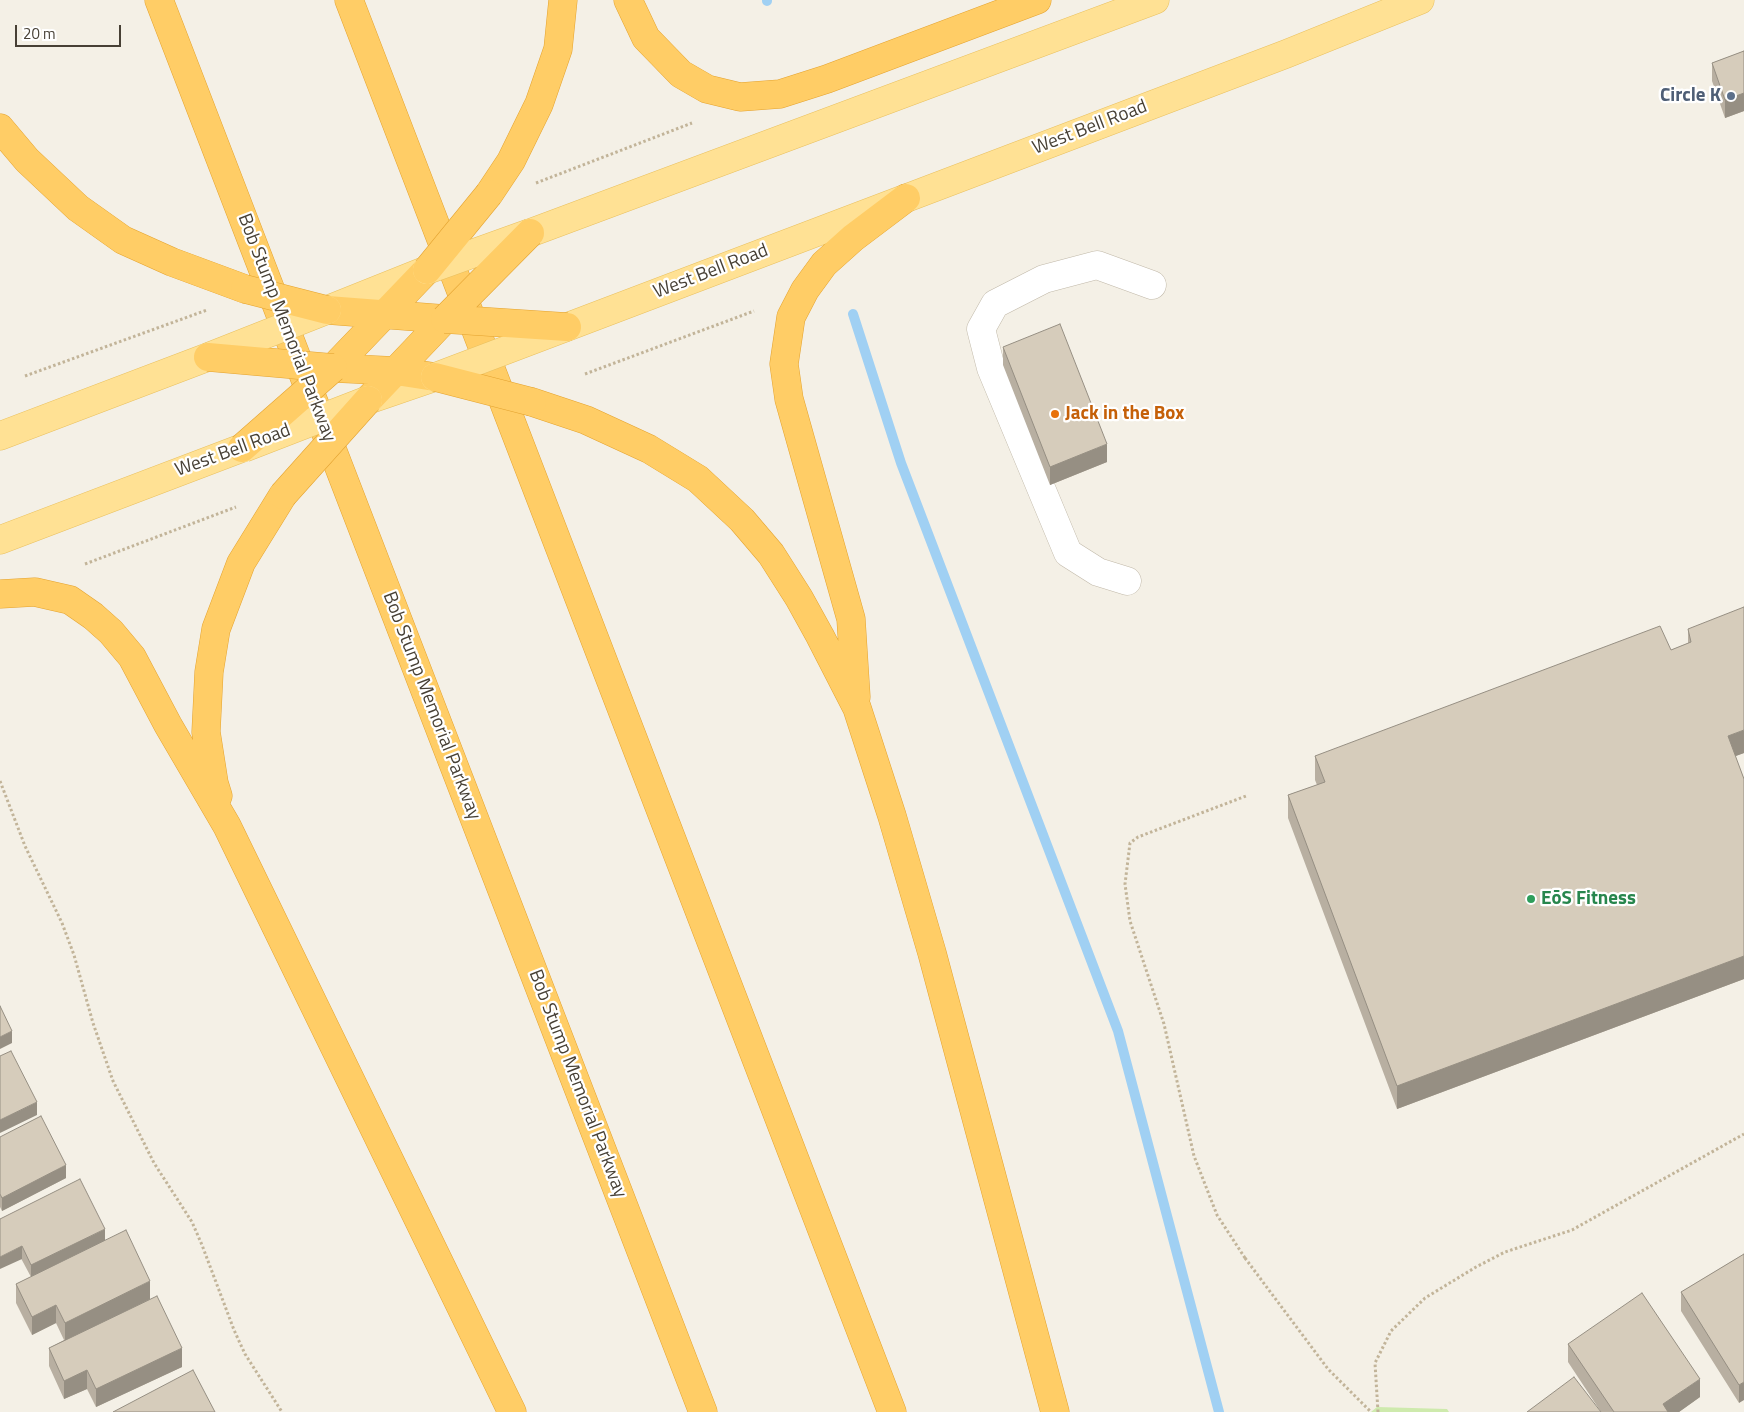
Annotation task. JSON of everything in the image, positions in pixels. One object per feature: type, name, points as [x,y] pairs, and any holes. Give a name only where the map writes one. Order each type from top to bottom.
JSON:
[{"type":"highway","name":"Bob Stump Memorial Parkway","points":[[159,0],[703,1412]]},
{"type":"highway","points":[[349,0],[892,1412]]},
{"type":"highway","points":[[242,448],[333,368],[427,270],[490,194],[506,169],[539,104],[558,49],[563,0]]},
{"type":"highway","points":[[628,0],[646,38],[681,74],[707,90],[740,97],[780,94],[827,79],[1037,0]]},
{"type":"highway","points":[[0,128],[27,160],[78,208],[124,240],[172,262],[245,289],[327,310],[567,327]]},
{"type":"highway","points":[[857,708],[851,619],[789,399],[784,364],[791,317],[805,290],[824,264],[853,238],[906,198]]},
{"type":"highway","points":[[227,826],[214,783],[206,732],[209,672],[216,629],[241,563],[283,495],[368,400],[530,232]]},
{"type":"highway","points":[[208,357],[333,368],[396,371],[435,377],[532,402],[586,420],[649,449],[698,480],[742,520],[771,554],[799,598],[857,708],[892,816],[932,953],[1055,1412]]},
{"type":"highway","points":[[0,594],[35,592],[70,600],[93,616],[111,632],[132,656],[168,725],[227,826],[512,1412]]},
{"type":"main road","points":[[0,436],[208,357],[427,270],[1154,0]]},
{"type":"main road","name":"West Bell Road","points":[[0,540],[1286,54],[1420,0]]},
{"type":"lane","points":[[1127,581],[1098,572],[1068,553],[991,368],[982,329],[995,304],[1044,279],[1097,265],[1152,285]]},
{"type":"path","points":[[527,186],[692,123]]},
{"type":"path","points":[[585,374],[754,312]]},
{"type":"path","points":[[25,376],[192,316]]},
{"type":"path","points":[[85,564],[239,506]]},
{"type":"path","points":[[0,781],[25,846],[62,923],[74,955],[93,1023],[113,1081],[154,1163],[192,1222],[245,1354],[282,1412]]},
{"type":"path","points":[[1246,796],[1138,837],[1130,843],[1125,884],[1130,921],[1164,1024],[1194,1156],[1217,1215],[1244,1256],[1328,1370],[1371,1412]]},
{"type":"path","points":[[1378,1412],[1375,1363],[1391,1331],[1425,1298],[1476,1266],[1505,1252],[1572,1230],[1744,1134]]},
{"type":"green space","points":[[1377,1407],[1447,1409],[1449,1412],[1371,1412]]},
{"type":"building","points":[[1744,51],[1744,93],[1725,100],[1712,63]]},
{"type":"building","name":"Jack in the Box","points":[[1060,324],[1107,444],[1050,467],[1003,347]]},
{"type":"building","name":"EōS Fitness","points":[[1744,607],[1744,730],[1728,736],[1744,779],[1744,956],[1397,1086],[1288,795],[1325,782],[1315,756],[1660,626],[1671,650],[1691,642],[1688,629]]},
{"type":"building","points":[[0,1006],[12,1031],[0,1037]]},
{"type":"building","points":[[11,1051],[37,1102],[0,1120],[0,1056]]},
{"type":"building","points":[[41,1116],[66,1165],[2,1198],[0,1194],[0,1137]]},
{"type":"building","points":[[80,1179],[105,1229],[31,1265],[22,1246],[0,1257],[0,1219]]},
{"type":"building","points":[[126,1230],[150,1281],[65,1323],[56,1305],[32,1317],[16,1284]]},
{"type":"building","points":[[1744,1254],[1744,1382],[1739,1385],[1681,1292]]},
{"type":"building","points":[[1642,1293],[1700,1379],[1663,1404],[1668,1412],[1614,1412],[1568,1344]]},
{"type":"building","points":[[157,1296],[182,1348],[96,1389],[87,1370],[64,1381],[49,1348]]},
{"type":"building","points":[[193,1370],[215,1412],[113,1412]]},
{"type":"building","points":[[1574,1377],[1601,1412],[1527,1412]]},
{"type":"waterway","points":[[853,314],[901,463],[1118,1031],[1219,1412]]},
{"type":"place","name":"Circle K","points":[[1731,96]]},
{"type":"place","name":"Jack in the Box","points":[[1055,414]]},
{"type":"place","name":"EōS Fitness","points":[[1531,899]]}]
